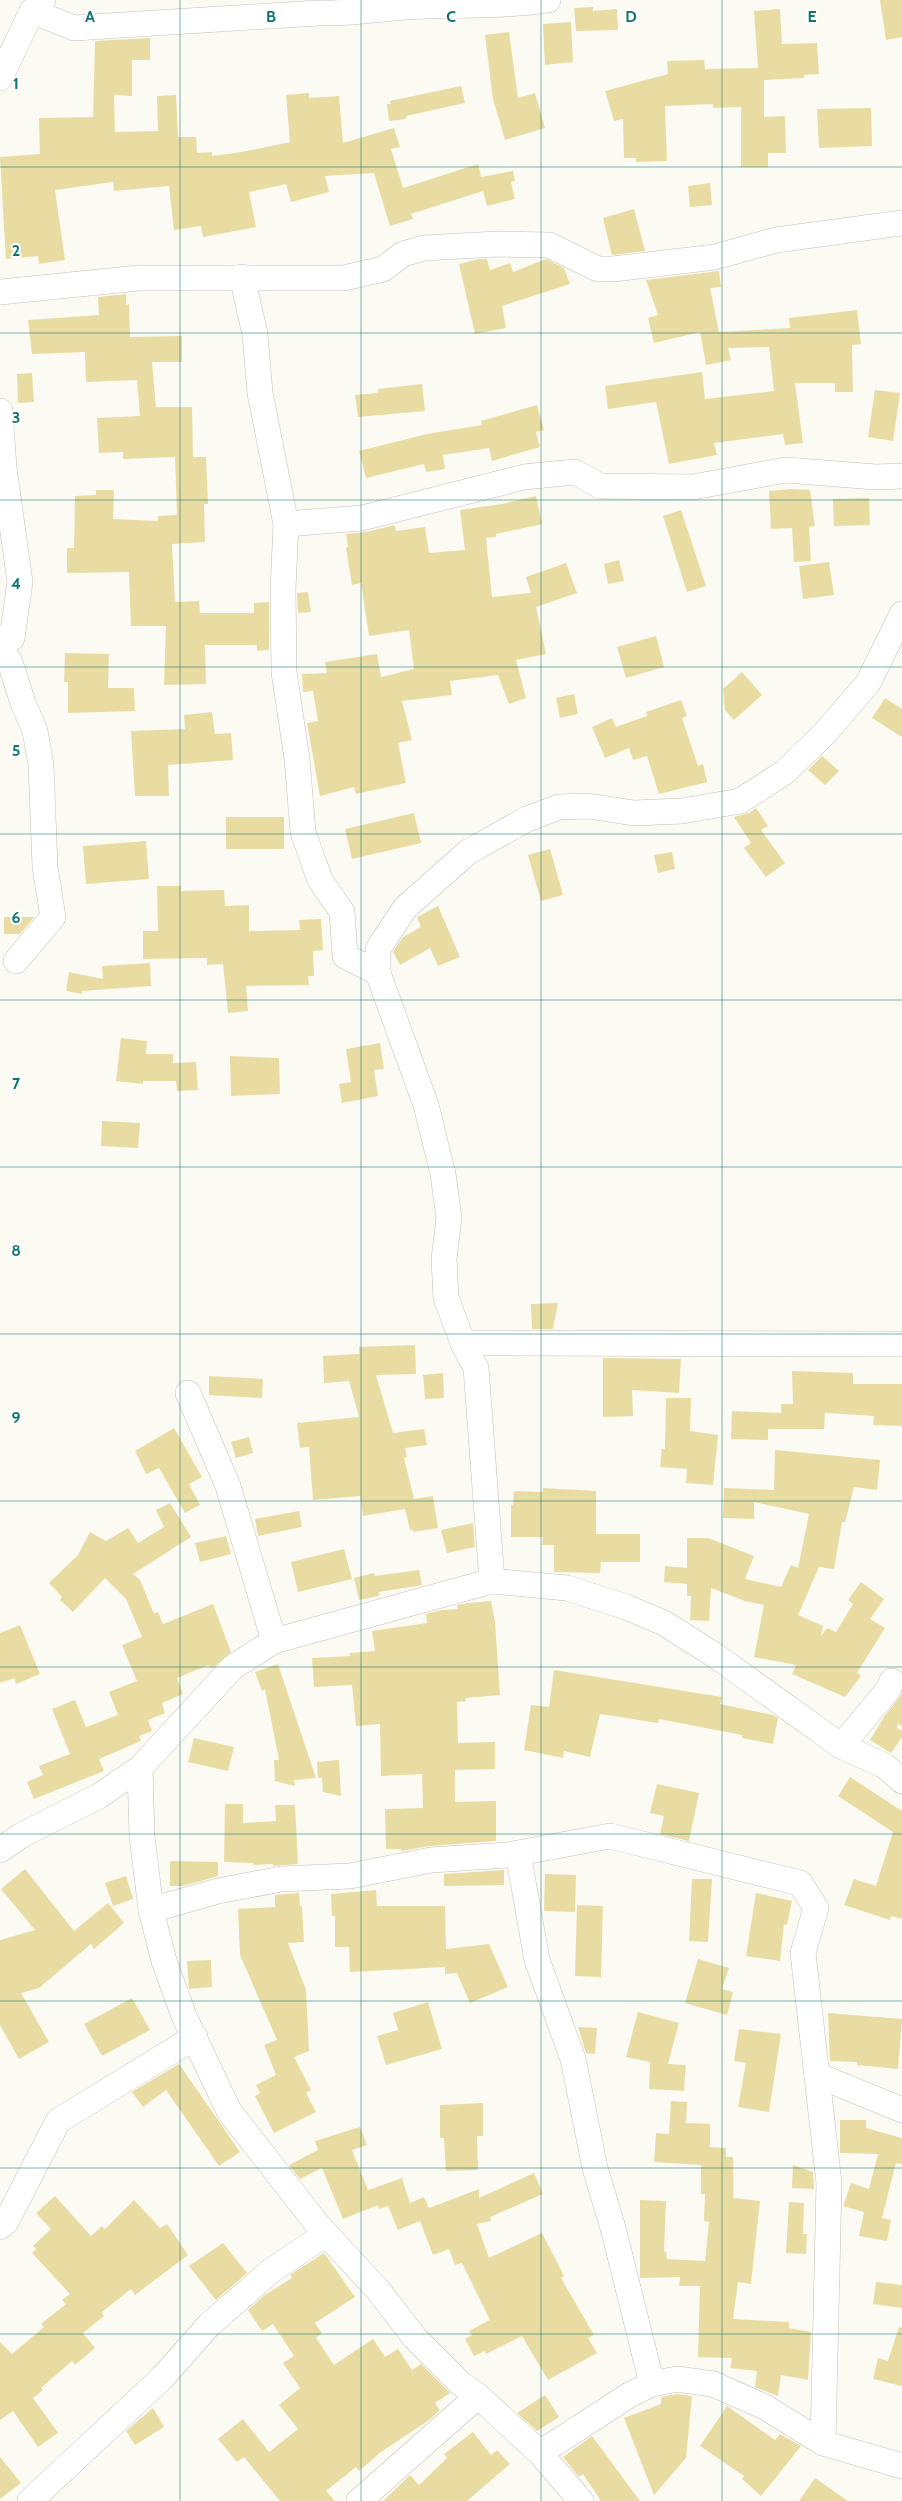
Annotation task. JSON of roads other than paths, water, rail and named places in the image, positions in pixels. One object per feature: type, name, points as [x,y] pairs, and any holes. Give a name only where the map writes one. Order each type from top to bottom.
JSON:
[{"type":"street","points":[[0,78],[37,6],[74,28],[318,13],[349,14],[424,6],[548,0]]},
{"type":"street","points":[[0,292],[139,278],[344,278],[384,269],[403,254],[424,248],[497,244],[548,245],[598,269],[613,269],[715,257],[776,240],[902,223]]},
{"type":"street","points":[[242,278],[255,334],[260,393],[286,524],[283,589],[284,672],[297,759],[303,832],[320,880],[342,912],[345,956]]},
{"type":"street","points":[[0,411],[4,468],[20,582],[12,638],[0,638]]},
{"type":"street","points":[[286,524],[362,518],[524,477],[575,472],[600,486],[693,487],[786,470],[876,477],[902,476]]},
{"type":"street","points":[[492,1582],[476,1368],[463,1343],[446,1298],[444,1259],[449,1218],[443,1174],[426,1105],[378,973],[378,949],[405,908],[468,852],[527,818],[559,807],[588,806],[634,813],[682,811],[740,802],[785,772],[825,734],[868,682],[902,614]]},
{"type":"street","points":[[0,647],[10,662],[23,703],[35,731],[41,765],[45,867],[53,917],[16,962]]},
{"type":"street","points":[[345,956],[378,949]]},
{"type":"street","points":[[345,956],[378,973]]},
{"type":"street","points":[[463,1343],[902,1344]]},
{"type":"street","points":[[188,1393],[228,1486],[274,1641]]},
{"type":"street","points":[[0,1850],[22,1835],[99,1796],[140,1768],[234,1667],[274,1641],[492,1582],[567,1588],[626,1607],[664,1623],[716,1656],[841,1746],[885,1766],[902,1781]]},
{"type":"street","points":[[841,1746],[888,1690],[892,1681]]},
{"type":"street","points":[[140,1768],[142,1836],[152,1910],[164,1961],[184,2016],[229,2111],[326,2234],[378,2290],[415,2338],[460,2383],[478,2396],[540,2454],[581,2501]]},
{"type":"street","points":[[152,1910],[218,1891],[281,1879],[350,1876],[431,1860],[518,1852],[610,1836],[800,1883],[816,1908],[804,1953],[829,2183],[823,2442]]},
{"type":"street","points":[[518,1852],[537,1960],[573,2059],[595,2168],[613,2228],[652,2384]]},
{"type":"street","points":[[0,2227],[6,2222],[58,2121],[195,2037]]},
{"type":"street","points":[[818,2075],[902,2110]]},
{"type":"street","points":[[30,2501],[162,2378],[209,2325],[272,2270],[326,2234]]},
{"type":"street","points":[[540,2454],[624,2399],[652,2384],[677,2379],[712,2384],[765,2407],[823,2442],[902,2466]]},
{"type":"street","points":[[359,2501],[478,2396]]}]
